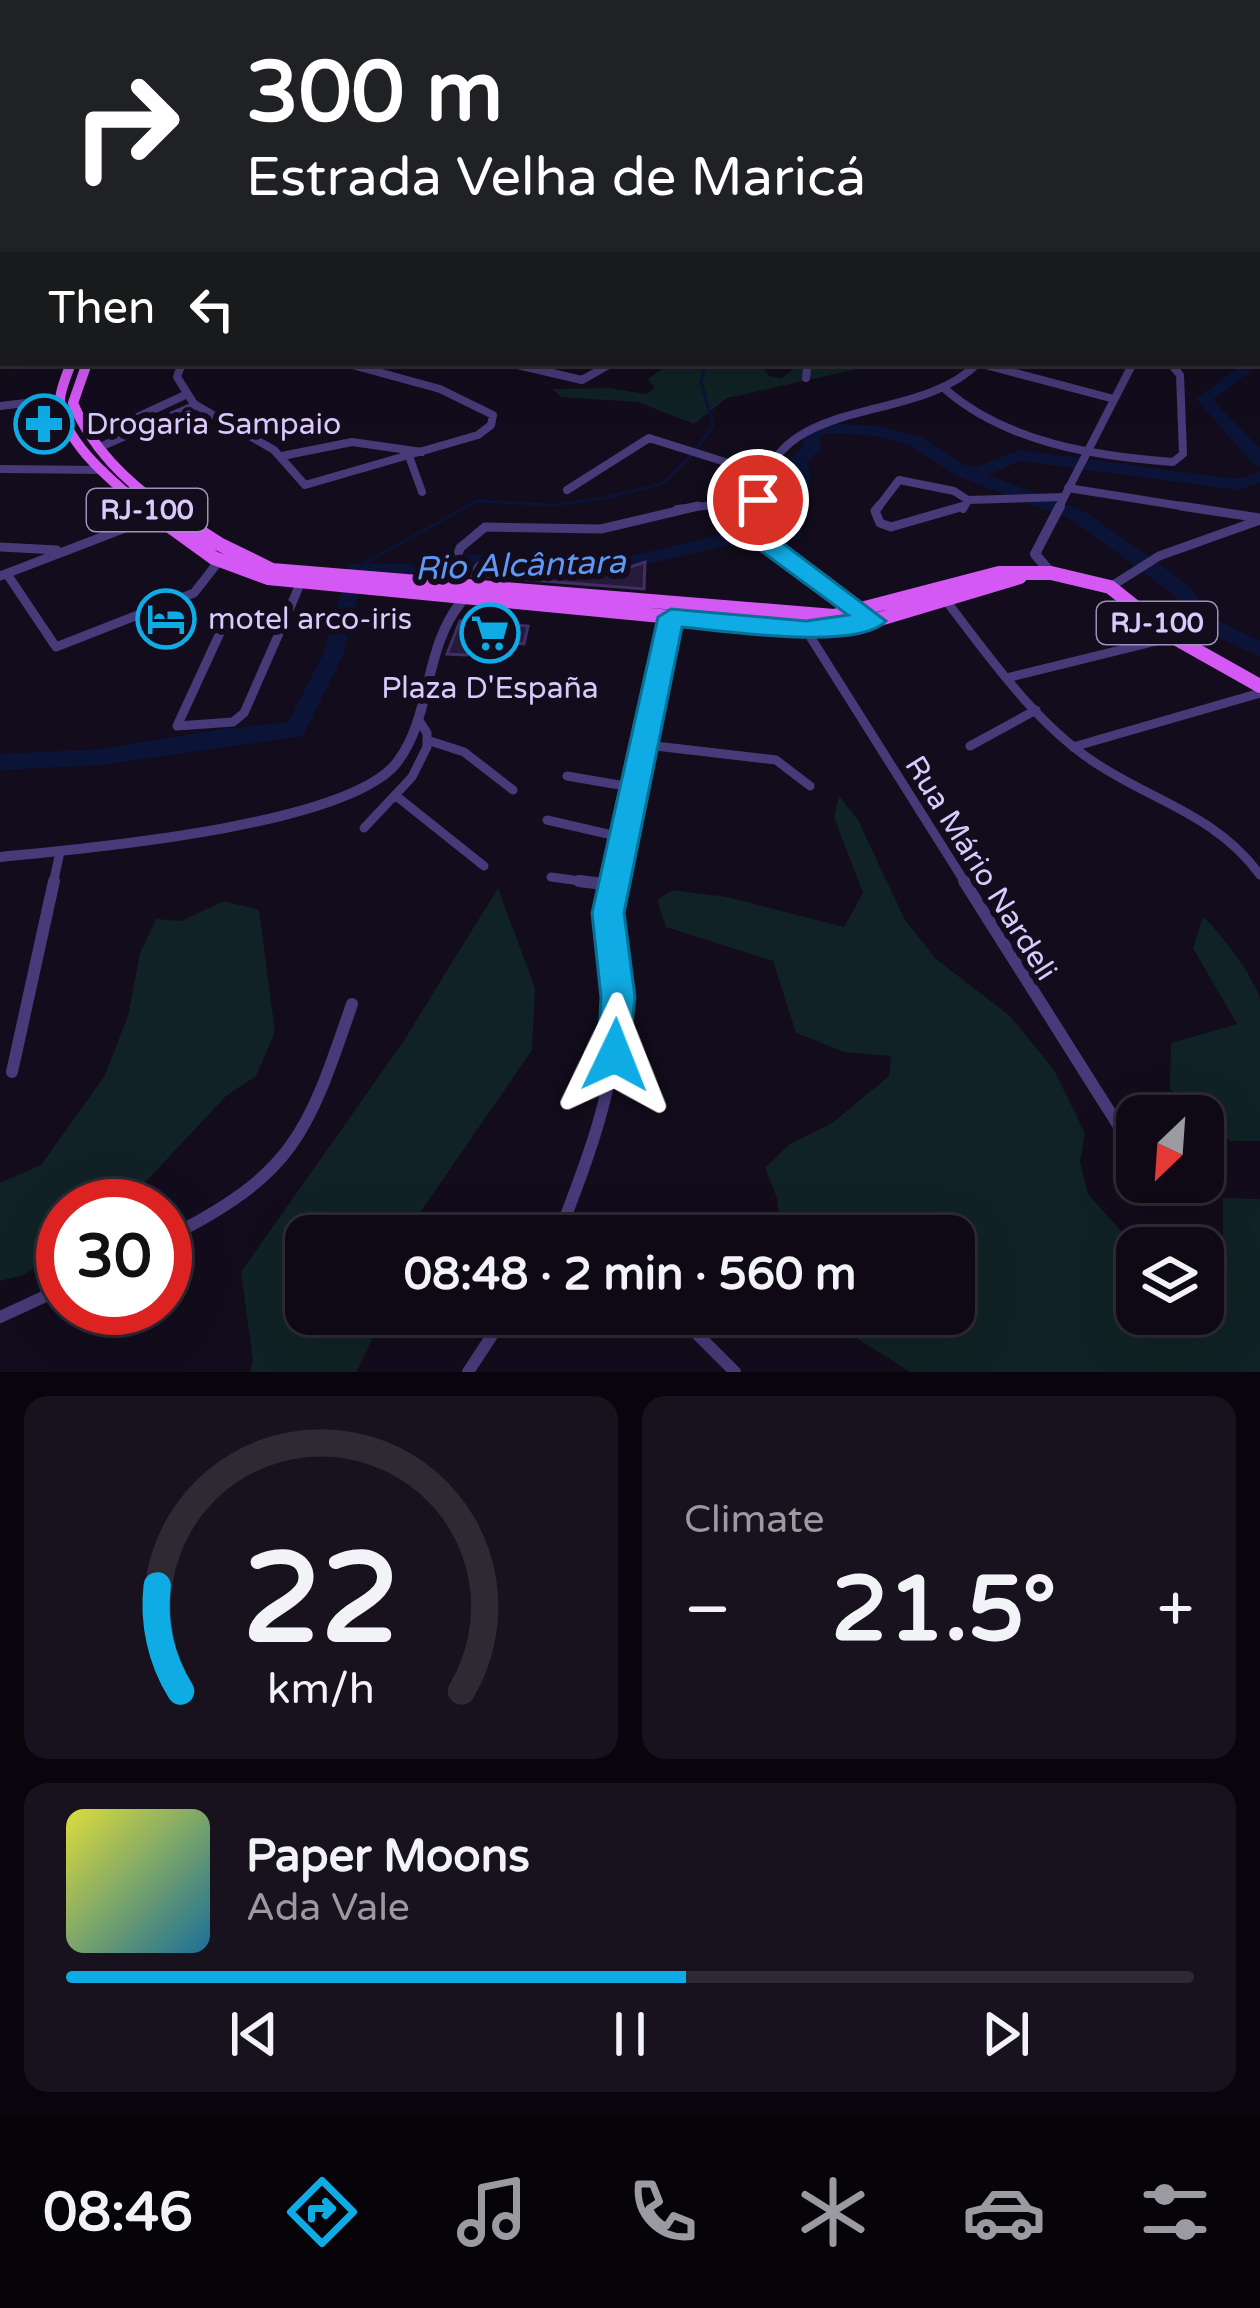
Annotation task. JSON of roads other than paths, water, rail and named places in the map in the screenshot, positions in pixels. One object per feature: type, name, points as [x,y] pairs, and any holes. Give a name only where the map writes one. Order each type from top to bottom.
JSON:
[{"type":"main road","points":[[60,399],[70,366]]},
{"type":"main road","points":[[86,366],[73,403],[96,442]]},
{"type":"main road","name":"RJ-100","points":[[60,399],[73,433],[105,470],[154,517],[219,561],[307,581],[800,616],[867,616],[999,573],[1044,573],[1110,587],[1173,637],[1260,689]]},
{"type":"main road","name":"RJ-100","points":[[96,442],[158,504],[205,539],[257,565],[307,581]]},
{"type":"main road","name":"RJ-100","points":[[399,589],[462,601],[806,630],[1044,573]]},
{"type":"street","points":[[181,366],[177,377],[184,396],[220,424],[282,456],[305,485],[478,435],[491,425],[493,415],[428,384],[357,366]]},
{"type":"street","points":[[522,366],[582,380],[607,366]]},
{"type":"street","points":[[806,378],[808,366]]},
{"type":"street","points":[[867,616],[778,554],[759,529],[758,500],[774,458],[815,423],[946,390],[976,366]]},
{"type":"street","points":[[989,366],[1114,399]]},
{"type":"street","points":[[1044,573],[1035,554],[1130,366]]},
{"type":"street","points":[[946,390],[974,416],[1087,453],[1152,461],[1179,459],[1180,375],[1172,366]]},
{"type":"street","points":[[96,442],[184,396]]},
{"type":"street","points":[[0,406],[60,399]]},
{"type":"street","points":[[96,442],[196,405]]},
{"type":"street","points":[[282,456],[334,442],[371,439],[422,452]]},
{"type":"street","points":[[567,490],[642,440],[688,447],[738,466],[737,500]]},
{"type":"street","points":[[409,456],[422,492]]},
{"type":"street","points":[[0,469],[105,470]]},
{"type":"street","points":[[968,500],[962,511],[896,526],[876,518],[882,495],[899,480],[954,491],[968,500],[1065,493],[1260,519]]},
{"type":"street","points":[[448,588],[455,557],[470,535],[484,527],[601,529],[682,507],[758,500]]},
{"type":"street","points":[[154,517],[3,575],[56,647],[194,593],[219,561]]},
{"type":"street","points":[[1110,587],[1159,556],[1260,519]]},
{"type":"street","points":[[0,547],[62,550]]},
{"type":"street","points":[[284,622],[225,622],[177,726],[239,719],[307,581]]},
{"type":"street","points":[[194,593],[195,607]]},
{"type":"street","points":[[427,597],[442,619]]},
{"type":"street","points":[[944,598],[1006,678],[1073,747],[1135,788],[1210,824],[1232,840],[1260,874]]},
{"type":"street","points":[[0,857],[60,852],[235,822],[350,793],[393,768],[418,719],[442,619],[462,601]]},
{"type":"street","points":[[568,1215],[592,1151],[615,1055],[618,997],[608,913],[671,617]]},
{"type":"street","name":"Rua Mário Nardeli","points":[[806,630],[1116,1122]]},
{"type":"street","points":[[1006,678],[1173,637]]},
{"type":"street","points":[[1073,747],[1260,689]]},
{"type":"street","points":[[970,746],[1036,710]]},
{"type":"street","points":[[418,719],[430,741],[464,752],[513,790]]},
{"type":"street","points":[[364,828],[419,766],[430,741]]},
{"type":"street","points":[[647,745],[776,760],[810,786]]},
{"type":"street","points":[[567,776],[637,788]]},
{"type":"street","points":[[395,795],[484,866]]},
{"type":"street","points":[[547,820],[625,838]]},
{"type":"street","points":[[12,1072],[60,852]]},
{"type":"street","points":[[551,878],[612,885]]},
{"type":"street","points":[[192,1224],[268,1182],[293,1154],[315,1112],[352,1004]]},
{"type":"street","points":[[0,1317],[36,1300]]},
{"type":"street","points":[[469,1372],[493,1335]]},
{"type":"street","points":[[698,1335],[735,1372]]},
{"type":"waterway","points":[[696,449],[713,426],[701,381],[705,366]]},
{"type":"waterway","name":"Rio Alcântara","points":[[1250,366],[1204,399],[1260,461]]},
{"type":"waterway","name":"Rio Alcântara","points":[[0,762],[101,757],[295,730],[333,655],[356,568],[451,569],[465,560],[618,565],[724,540],[793,535],[802,476],[798,459],[812,449],[810,434],[825,428],[877,431],[915,441],[959,469],[978,473],[1019,455],[1237,485],[1260,477]]},
{"type":"waterway","points":[[356,568],[477,501],[554,505],[605,498],[662,484],[691,456]]},
{"type":"waterway","points":[[963,472],[1079,516],[1180,589],[1206,623],[1260,650]]},
{"type":"place","name":"Drogaria Sampaio","points":[[44,424]]},
{"type":"place","name":"motel arco-iris","points":[[166,619]]},
{"type":"place","name":"Plaza D'España","points":[[490,633]]}]
